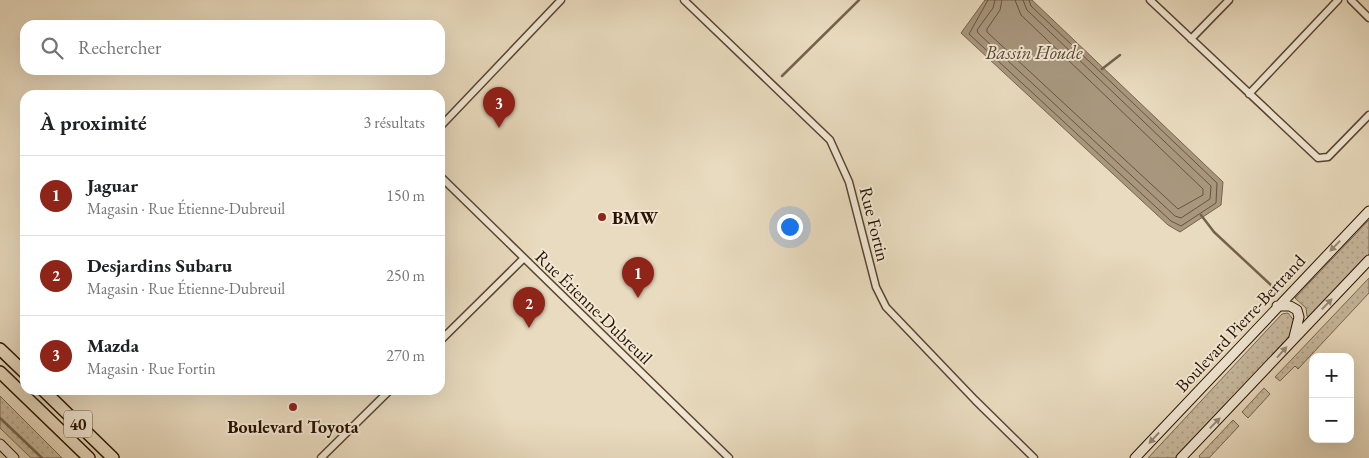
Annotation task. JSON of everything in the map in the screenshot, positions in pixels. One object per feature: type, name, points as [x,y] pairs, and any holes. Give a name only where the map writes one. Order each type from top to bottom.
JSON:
[{"type":"highway","points":[[0,349],[20,368]]},
{"type":"highway","name":"40","points":[[0,372],[20,391]]},
{"type":"highway","points":[[0,382],[84,458]]},
{"type":"highway","name":"40","points":[[24,395],[89,458]]},
{"type":"highway","name":"40","points":[[48,395],[113,458]]},
{"type":"main road","name":"Boulevard Pierre-Bertrand","points":[[1135,458],[1369,211]]},
{"type":"main road","points":[[1181,458],[1369,260]]},
{"type":"main road","points":[[1277,306],[1290,306],[1298,312],[1298,326],[1293,340]]},
{"type":"main road","points":[[0,444],[14,458]]},
{"type":"street","points":[[445,122],[562,0]]},
{"type":"street","name":"Rue Fortin","points":[[684,0],[830,140],[849,182],[876,287],[886,308],[968,394],[1034,458]]},
{"type":"street","points":[[1150,0],[1314,155],[1322,159],[1328,157],[1369,115]]},
{"type":"street","points":[[1191,39],[1229,0]]},
{"type":"street","points":[[1249,94],[1338,0]]},
{"type":"street","points":[[1352,0],[1369,18]]},
{"type":"street","name":"Rue Étienne-Dubreuil","points":[[445,181],[729,458]]},
{"type":"street","points":[[445,336],[523,259]]},
{"type":"street","points":[[321,458],[385,395]]},
{"type":"shaded area","points":[[1369,220],[1369,254],[1309,317],[1307,316],[1306,308],[1295,298]]},
{"type":"shaded area","points":[[1369,278],[1369,293],[1313,353],[1309,353],[1309,357],[1298,369],[1295,366],[1280,381],[1275,377]]},
{"type":"shaded area","points":[[1288,313],[1295,322],[1294,328],[1267,363],[1175,458],[1148,458],[1282,314]]},
{"type":"shaded area","points":[[1264,388],[1270,394],[1248,418],[1242,412]]},
{"type":"shaded area","points":[[0,396],[62,458],[31,458],[0,428]]},
{"type":"shaded area","points":[[1233,420],[1239,426],[1209,458],[1200,458],[1199,456]]},
{"type":"water","name":"Bassin Houde","points":[[985,0],[1032,0],[1223,182],[1221,205],[1180,232],[1168,225],[961,33]]},
{"type":"waterway","points":[[782,76],[859,0]]},
{"type":"waterway","points":[[1102,69],[1120,55]]},
{"type":"waterway","points":[[1201,215],[1214,232],[1272,286]]},
{"type":"waterway","points":[[0,418],[42,458]]},
{"type":"place","name":"Mazda","points":[[499,128]]},
{"type":"place","name":"BMW","points":[[602,217]]},
{"type":"place","name":"Jaguar","points":[[638,298]]},
{"type":"place","name":"Desjardins Subaru","points":[[529,328]]},
{"type":"place","name":"Boulevard Toyota","points":[[293,407]]}]
